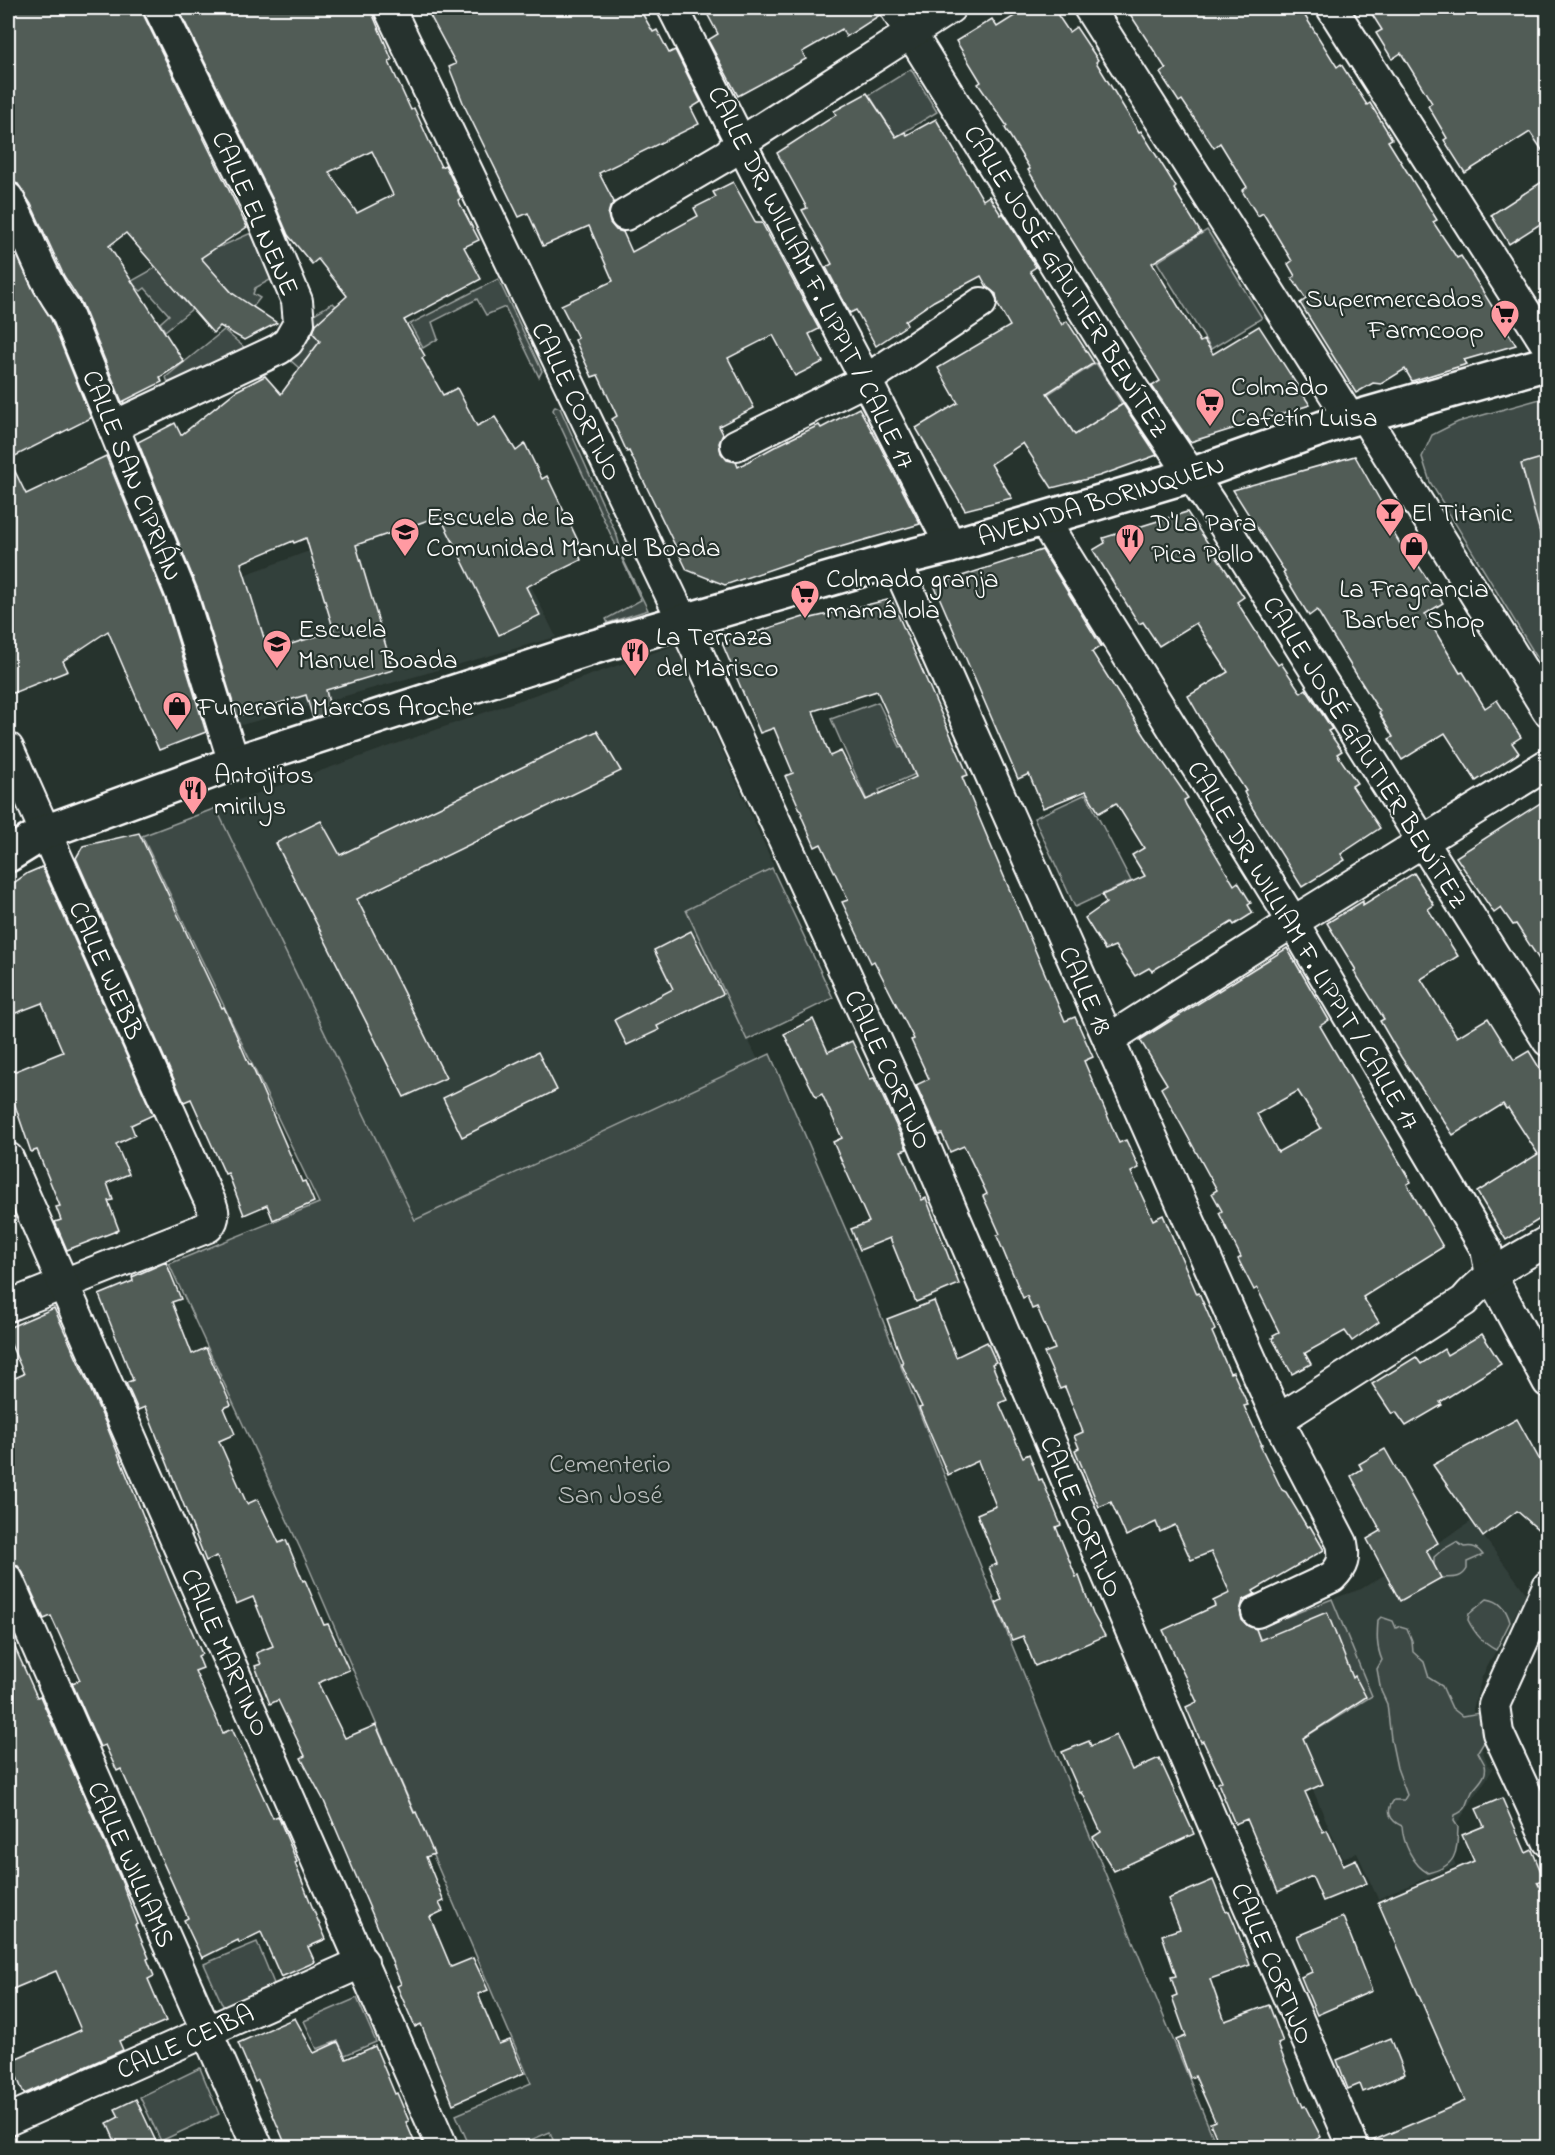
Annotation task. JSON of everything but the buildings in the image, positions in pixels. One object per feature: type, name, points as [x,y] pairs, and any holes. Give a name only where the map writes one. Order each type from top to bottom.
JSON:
[{"type":"street","name":"CALLE EL NENE","points":[[114,426],[279,349],[288,342],[299,323],[297,301],[259,210],[159,8]]},
{"type":"street","name":"CALLE CORTIJO","points":[[389,8],[683,621],[918,1131],[1222,1845],[1354,2148]]},
{"type":"street","name":"CALLE DR. WILLIAM F. LIPPIT / CALLE 17","points":[[674,8],[951,546]]},
{"type":"street","name":"CALLE JOSÉ GAUTIER BENÍTEZ","points":[[895,8],[1124,375],[1191,475],[1548,1041]]},
{"type":"street","points":[[625,214],[727,155],[741,142],[950,8]]},
{"type":"street","points":[[1089,8],[1548,711]]},
{"type":"street","points":[[1332,8],[1548,347]]},
{"type":"street","name":"CALLE SAN CIPRIÁN","points":[[8,198],[54,296],[66,311],[114,426],[182,596],[234,763]]},
{"type":"street","points":[[736,445],[866,380],[981,303]]},
{"type":"street","name":"AVENIDA BORINQUEN","points":[[8,855],[45,831],[234,763],[594,647],[1191,475],[1357,417],[1548,363]]},
{"type":"street","name":"CALLE DR. WILLIAM F. LIPPIT / CALLE 17","points":[[1043,519],[1293,922],[1486,1249],[1491,1275],[1548,1382]]},
{"type":"street","name":"CALLE 18","points":[[894,560],[1278,1420],[1342,1543],[1345,1556],[1341,1568],[1332,1577],[1257,1612]]},
{"type":"street","name":"CALLE WEBB","points":[[8,748],[206,1192],[214,1215],[208,1227],[8,1306]]},
{"type":"street","points":[[1108,1039],[1548,764]]},
{"type":"street","name":"CALLE MARTINO","points":[[8,1158],[443,2148]]},
{"type":"street","points":[[1278,1420],[1464,1301],[1478,1285],[1491,1275],[1548,1241]]},
{"type":"street","name":"CALLE WILLIAMS","points":[[8,1580],[258,2148]]},
{"type":"street","points":[[1548,1586],[1494,1705],[1498,1733],[1548,1841]]},
{"type":"street","name":"CALLE CEIBA","points":[[8,2120],[363,1962]]},
{"type":"shaded area","name":"Escuela de la Comunidad Manuel Boada","points":[[434,387],[556,637],[238,726],[198,592],[355,534]]},
{"type":"shaded area","points":[[675,645],[774,866],[687,910],[758,1060],[415,1221],[216,808]]},
{"type":"shaded area","points":[[1472,1521],[1526,1593],[1482,1677],[1473,1709],[1475,1731],[1488,1765],[1493,1769],[1445,1842],[1456,1865],[1378,1899],[1357,1853],[1342,1858],[1313,1790],[1325,1785],[1312,1756],[1296,1761],[1302,1739],[1372,1696],[1332,1599],[1361,1589],[1386,1574],[1401,1601],[1441,1578],[1426,1550]]},
{"type":"green space","points":[[911,69],[937,112],[896,137],[869,95]]},
{"type":"green space","points":[[1207,230],[1262,318],[1211,349],[1157,262]]},
{"type":"green space","points":[[251,233],[272,279],[255,288],[253,294],[260,298],[253,307],[244,305],[210,269],[180,296],[192,309],[165,331],[160,323],[169,315],[145,288],[141,291],[130,282],[166,262],[222,246]]},
{"type":"green space","points":[[498,279],[542,371],[539,377],[505,307],[486,315],[477,299],[432,322],[438,339],[423,348],[410,324]]},
{"type":"green space","points":[[333,303],[336,306],[311,331],[321,342],[299,368],[291,361],[259,377],[255,374],[312,315]]},
{"type":"green space","points":[[224,330],[245,348],[169,386],[166,377]]},
{"type":"green space","points":[[1096,363],[1122,404],[1075,435],[1048,394]]},
{"type":"green space","points":[[1547,397],[1547,674],[1430,482],[1422,457],[1432,435],[1458,422]]},
{"type":"green space","points":[[555,406],[560,408],[617,536],[624,561],[648,610],[608,623],[606,619],[641,600],[553,410]]},
{"type":"green space","points":[[878,702],[900,747],[947,727],[959,755],[879,790],[886,808],[873,814],[831,719]]},
{"type":"green space","points":[[1086,794],[1131,881],[1075,907],[1034,818]]},
{"type":"green space","name":"Cementerio San José","points":[[216,808],[415,1220],[770,1054],[858,1258],[1012,1645],[1217,2147],[556,2148],[550,2132],[514,2147],[470,2147],[456,2115],[531,2083],[306,1561],[169,1264],[319,1203],[142,836]]},
{"type":"green space","points":[[772,868],[833,998],[747,1040],[686,910]]},
{"type":"green space","points":[[1456,1542],[1464,1547],[1475,1548],[1483,1555],[1467,1562],[1467,1569],[1462,1575],[1441,1578],[1434,1565],[1434,1557]]},
{"type":"green space","points":[[1332,1599],[1372,1696],[1302,1739],[1256,1629]]},
{"type":"green space","points":[[1487,1599],[1503,1607],[1510,1622],[1496,1650],[1480,1637],[1468,1620],[1469,1614]]},
{"type":"green space","points":[[1381,1617],[1393,1621],[1396,1628],[1400,1626],[1407,1628],[1413,1652],[1424,1662],[1429,1678],[1442,1686],[1452,1708],[1462,1716],[1480,1713],[1488,1736],[1478,1752],[1486,1769],[1484,1777],[1472,1792],[1465,1808],[1455,1815],[1454,1821],[1458,1827],[1454,1857],[1445,1867],[1428,1873],[1413,1859],[1404,1839],[1402,1826],[1394,1821],[1389,1812],[1394,1800],[1404,1800],[1407,1795],[1397,1768],[1387,1704],[1381,1691],[1377,1669],[1382,1660],[1377,1635],[1378,1620]]},
{"type":"green space","points":[[257,1942],[275,1986],[224,2008],[204,1964]]},
{"type":"green space","points":[[357,1998],[376,2042],[345,2055],[338,2041],[317,2049],[304,2021]]},
{"type":"green space","points":[[200,2068],[219,2114],[161,2141],[140,2097]]},
{"type":"place","name":"Supermercados Farmcoop","points":[[1505,340]]},
{"type":"place","name":"Colmado Cafetín Luisa","points":[[1210,428]]},
{"type":"place","name":"El Titanic","points":[[1390,538]]},
{"type":"place","name":"Escuela de la Comunidad Manuel Boada","points":[[405,558]]},
{"type":"place","name":"D'La Para Pica Pollo","points":[[1130,564]]},
{"type":"place","name":"La Fragrancia Barber Shop","points":[[1414,572]]},
{"type":"place","name":"Colmado granja mamá lola","points":[[805,620]]},
{"type":"place","name":"Escuela Manuel Boada","points":[[277,670]]},
{"type":"place","name":"La Terraza del Marisco","points":[[635,678]]},
{"type":"place","name":"Funeraria Marcos Aroche","points":[[177,732]]},
{"type":"place","name":"Antojitos mirilys","points":[[193,816]]}]
